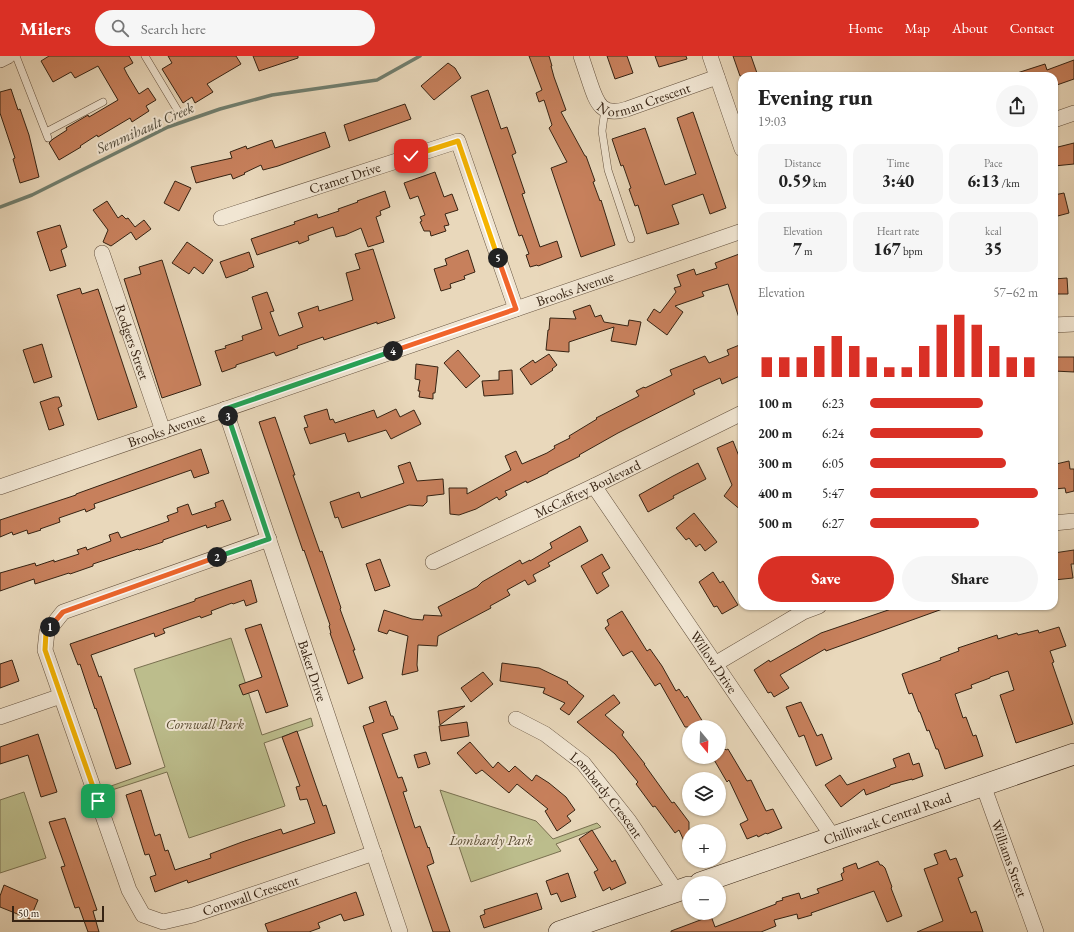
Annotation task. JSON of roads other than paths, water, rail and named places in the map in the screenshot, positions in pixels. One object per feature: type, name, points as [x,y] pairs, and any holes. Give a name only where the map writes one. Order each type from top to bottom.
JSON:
[{"type":"street","points":[[0,60],[8,56]]},
{"type":"street","name":"Norman Crescent","points":[[581,56],[595,98],[599,105],[612,112],[619,112],[717,77]]},
{"type":"street","points":[[710,56],[738,137]]},
{"type":"street","points":[[1058,119],[1074,113]]},
{"type":"street","name":"Cramer Drive","points":[[221,218],[458,141],[516,309]]},
{"type":"street","name":"Brooks Avenue","points":[[0,487],[738,231]]},
{"type":"street","name":"Rodgers Street","points":[[102,253],[164,431]]},
{"type":"street","points":[[1058,325],[1074,324]]},
{"type":"street","name":"Baker Drive","points":[[225,409],[400,932]]},
{"type":"street","name":"McCaffrey Boulevard","points":[[433,562],[594,486],[738,414]]},
{"type":"street","name":"Willow Drive","points":[[594,486],[833,837]]},
{"type":"street","points":[[1058,523],[1074,521]]},
{"type":"street","name":"Cornwall Crescent","points":[[269,539],[63,612],[46,632],[45,650],[129,890],[143,915],[163,922],[192,915],[374,853]]},
{"type":"street","points":[[715,664],[808,610]]},
{"type":"street","points":[[0,717],[62,696]]},
{"type":"street","name":"Lombardy Crescent","points":[[516,719],[545,734],[583,763],[682,888]]},
{"type":"street","name":"Chilliwack Central Road","points":[[720,876],[1074,754]]},
{"type":"street","name":"Williams Street","points":[[983,785],[1036,932]]},
{"type":"street","points":[[559,932],[592,926],[682,889]]},
{"type":"lane","points":[[16,56],[47,135],[103,102]]},
{"type":"lane","points":[[145,56],[178,111]]},
{"type":"lane","points":[[605,109],[602,131],[607,164],[631,239]]},
{"type":"waterway","name":"Semmihault Creek","points":[[0,207],[32,195],[168,127],[220,109],[272,95],[377,80],[420,56]]},
{"type":"park label","name":"Cornwall Park","points":[[205,724]]},
{"type":"park label","name":"Lombardy Park","points":[[491,840]]}]
